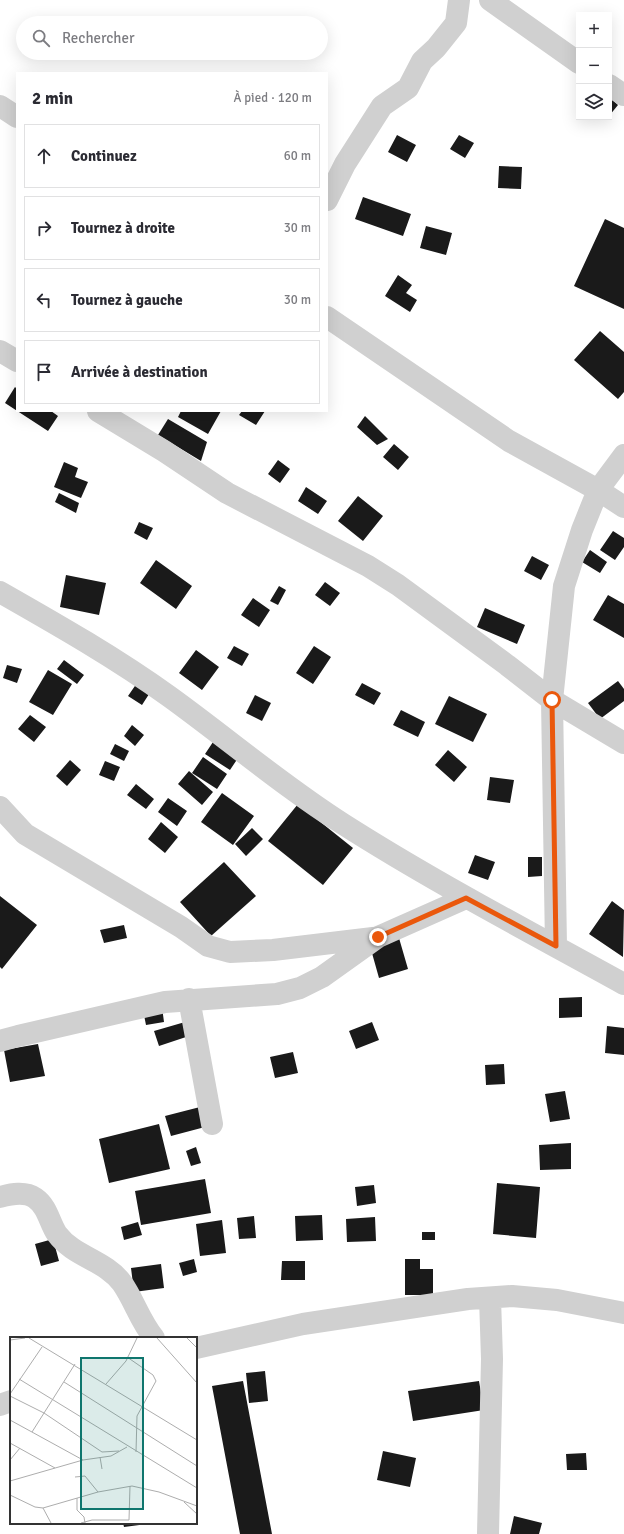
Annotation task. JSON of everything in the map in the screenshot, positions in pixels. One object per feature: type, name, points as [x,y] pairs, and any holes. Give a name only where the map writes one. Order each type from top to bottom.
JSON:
[{"type":"street","points":[[328,198],[345,164],[382,106],[408,88],[422,61],[436,48],[456,23],[459,0]]},
{"type":"street","points":[[490,0],[576,61]]},
{"type":"street","points":[[612,87],[624,95]]},
{"type":"street","points":[[0,106],[16,116]]},
{"type":"street","points":[[328,318],[509,441],[598,490],[624,507]]},
{"type":"street","points":[[0,351],[16,360]]},
{"type":"street","points":[[100,412],[164,451],[227,493],[374,570],[507,665],[552,700],[624,743]]},
{"type":"street","points":[[556,946],[552,700],[564,586],[582,530],[598,490],[624,455]]},
{"type":"street","points":[[0,592],[126,667],[170,697],[263,768],[343,824],[466,898],[624,984]]},
{"type":"street","points":[[0,806],[25,834],[181,928],[208,946],[230,952],[273,950],[378,937]]},
{"type":"street","points":[[6,1034],[165,1002],[189,999],[277,994],[300,988],[322,977],[378,937],[466,898]]},
{"type":"street","points":[[189,999],[212,1124]]},
{"type":"street","points":[[0,1197],[21,1193],[36,1198],[42,1205],[57,1233],[64,1241],[79,1254],[112,1271],[122,1282],[146,1328],[153,1337]]},
{"type":"street","points":[[197,1348],[303,1324],[512,1296],[557,1300],[624,1313]]},
{"type":"street","points":[[488,1534],[492,1359],[490,1298]]},
{"type":"street","points":[[0,1405],[10,1401]]},
{"type":"building","points":[[612,100],[618,105],[612,112]]},
{"type":"building","points":[[397,135],[416,145],[407,162],[388,152]]},
{"type":"building","points":[[459,135],[474,143],[465,158],[450,149]]},
{"type":"building","points":[[499,166],[522,167],[521,189],[498,188]]},
{"type":"building","points":[[363,197],[411,214],[403,236],[355,219]]},
{"type":"building","points":[[605,219],[624,228],[624,309],[574,286]]},
{"type":"building","points":[[426,226],[452,233],[446,255],[420,248]]},
{"type":"building","points":[[398,275],[412,285],[406,293],[417,300],[410,312],[385,296]]},
{"type":"building","points":[[600,331],[624,352],[624,392],[618,399],[574,360]]},
{"type":"building","points":[[15,387],[16,410],[5,403]]},
{"type":"building","points":[[19,412],[52,412],[58,416],[48,431]]},
{"type":"building","points":[[180,412],[220,412],[208,434],[178,417]]},
{"type":"building","points":[[241,412],[264,412],[256,425],[239,415]]},
{"type":"building","points":[[365,416],[388,439],[377,445],[357,427]]},
{"type":"building","points":[[168,419],[207,442],[201,461],[158,435]]},
{"type":"building","points":[[394,444],[409,457],[398,470],[383,457]]},
{"type":"building","points":[[278,460],[290,469],[280,483],[268,474]]},
{"type":"building","points":[[64,462],[78,468],[75,477],[88,482],[81,498],[54,487]]},
{"type":"building","points":[[306,487],[327,501],[318,514],[298,501]]},
{"type":"building","points":[[59,493],[79,503],[76,513],[55,502]]},
{"type":"building","points":[[358,496],[383,516],[363,541],[338,521]]},
{"type":"building","points":[[139,522],[153,528],[147,540],[134,533]]},
{"type":"building","points":[[613,531],[624,538],[624,547],[615,560],[600,550]]},
{"type":"building","points":[[590,550],[607,562],[600,573],[582,562]]},
{"type":"building","points":[[532,556],[549,565],[541,580],[524,571]]},
{"type":"building","points":[[156,560],[192,586],[176,609],[140,583]]},
{"type":"building","points":[[66,575],[106,583],[99,615],[60,607]]},
{"type":"building","points":[[325,582],[340,593],[330,606],[315,595]]},
{"type":"building","points":[[279,586],[286,590],[278,605],[270,601]]},
{"type":"building","points":[[608,595],[624,604],[624,638],[593,620]]},
{"type":"building","points":[[253,598],[270,610],[259,627],[241,615]]},
{"type":"building","points":[[485,608],[525,625],[517,644],[477,627]]},
{"type":"building","points":[[234,646],[249,654],[242,666],[227,658]]},
{"type":"building","points":[[314,646],[331,657],[313,684],[296,673]]},
{"type":"building","points":[[196,650],[219,667],[202,690],[179,673]]},
{"type":"building","points":[[64,660],[84,675],[77,684],[57,669]]},
{"type":"building","points":[[7,665],[22,669],[17,683],[3,678]]},
{"type":"building","points":[[48,670],[72,684],[53,715],[29,702]]},
{"type":"building","points":[[618,681],[624,689],[624,701],[600,719],[588,703]]},
{"type":"building","points":[[137,683],[151,691],[142,705],[128,696]]},
{"type":"building","points":[[362,683],[381,693],[374,705],[355,695]]},
{"type":"building","points":[[255,695],[271,703],[262,721],[246,713]]},
{"type":"building","points":[[449,696],[487,714],[473,742],[435,724]]},
{"type":"building","points":[[401,710],[425,722],[418,737],[393,725]]},
{"type":"building","points":[[30,715],[46,727],[34,742],[18,729]]},
{"type":"building","points":[[132,725],[144,735],[135,746],[124,736]]},
{"type":"building","points":[[215,739],[240,755],[230,770],[205,754]]},
{"type":"building","points":[[115,744],[129,751],[124,761],[110,754]]},
{"type":"building","points":[[448,750],[467,767],[454,782],[435,765]]},
{"type":"building","points":[[203,757],[227,774],[217,789],[192,773]]},
{"type":"building","points":[[70,760],[81,770],[67,786],[56,776]]},
{"type":"building","points":[[105,761],[120,767],[114,781],[99,775]]},
{"type":"building","points":[[189,771],[213,792],[202,805],[178,784]]},
{"type":"building","points":[[490,777],[514,780],[510,803],[487,800]]},
{"type":"building","points":[[136,784],[154,799],[146,809],[127,795]]},
{"type":"building","points":[[222,793],[254,816],[233,845],[201,822]]},
{"type":"building","points":[[168,798],[187,811],[177,826],[158,812]]},
{"type":"building","points":[[298,804],[353,848],[323,885],[268,841]]},
{"type":"building","points":[[161,822],[178,837],[165,853],[148,839]]},
{"type":"building","points":[[252,828],[263,839],[246,856],[235,844]]},
{"type":"building","points":[[475,855],[495,862],[488,880],[468,873]]},
{"type":"building","points":[[528,857],[542,857],[542,876],[528,877]]},
{"type":"building","points":[[224,862],[256,896],[211,936],[180,902]]},
{"type":"building","points":[[0,896],[37,925],[2,969],[0,967]]},
{"type":"building","points":[[612,901],[624,910],[623,957],[589,934]]},
{"type":"building","points":[[124,925],[127,938],[104,943],[100,930]]},
{"type":"building","points":[[399,938],[408,969],[379,978],[370,946]]},
{"type":"building","points":[[582,997],[582,1017],[559,1018],[559,998]]},
{"type":"building","points":[[162,1007],[164,1022],[146,1025],[143,1010]]},
{"type":"building","points":[[185,1022],[189,1036],[159,1046],[154,1031]]},
{"type":"building","points":[[372,1022],[379,1040],[356,1049],[349,1031]]},
{"type":"building","points":[[607,1026],[624,1028],[624,1055],[605,1053]]},
{"type":"building","points":[[38,1044],[45,1076],[10,1082],[4,1050]]},
{"type":"building","points":[[293,1052],[298,1073],[275,1078],[270,1057]]},
{"type":"building","points":[[504,1064],[505,1084],[486,1085],[485,1065]]},
{"type":"building","points":[[565,1091],[570,1119],[550,1122],[545,1094]]},
{"type":"building","points":[[200,1107],[205,1127],[171,1136],[165,1116]]},
{"type":"building","points":[[159,1124],[170,1169],[109,1183],[99,1139]]},
{"type":"building","points":[[571,1143],[571,1169],[540,1170],[539,1145]]},
{"type":"building","points":[[196,1147],[201,1163],[191,1166],[186,1151]]},
{"type":"building","points":[[205,1179],[211,1213],[141,1225],[135,1191]]},
{"type":"building","points":[[497,1183],[540,1187],[536,1238],[493,1234]]},
{"type":"building","points":[[374,1185],[376,1203],[357,1206],[355,1187]]},
{"type":"building","points":[[322,1215],[323,1240],[296,1241],[295,1216]]},
{"type":"building","points":[[254,1216],[256,1238],[239,1239],[237,1218]]},
{"type":"building","points":[[375,1217],[376,1241],[347,1242],[346,1219]]},
{"type":"building","points":[[222,1220],[226,1253],[200,1256],[196,1224]]},
{"type":"building","points":[[138,1222],[142,1235],[124,1240],[121,1227]]},
{"type":"building","points":[[422,1232],[435,1232],[435,1240],[422,1240]]},
{"type":"building","points":[[53,1239],[59,1261],[41,1266],[35,1244]]},
{"type":"building","points":[[194,1259],[197,1272],[183,1276],[179,1263]]},
{"type":"building","points":[[405,1259],[420,1259],[420,1269],[433,1269],[433,1295],[405,1295]]},
{"type":"building","points":[[282,1261],[305,1261],[305,1280],[281,1280]]},
{"type":"building","points":[[161,1264],[164,1288],[134,1292],[131,1268]]},
{"type":"building","points":[[265,1371],[268,1401],[249,1403],[246,1373]]},
{"type":"building","points":[[243,1381],[272,1534],[240,1534],[212,1386]]},
{"type":"building","points":[[479,1381],[484,1410],[413,1421],[408,1391]]},
{"type":"building","points":[[383,1451],[416,1458],[410,1487],[377,1480]]},
{"type":"building","points":[[586,1453],[587,1470],[567,1470],[566,1454]]},
{"type":"building","points":[[514,1516],[542,1523],[539,1534],[510,1534]]},
{"type":"building","points":[[123,1524],[147,1524],[124,1527]]},
{"type":"route","points":[[378,937],[466,898],[556,946],[556,859],[552,700]]}]
